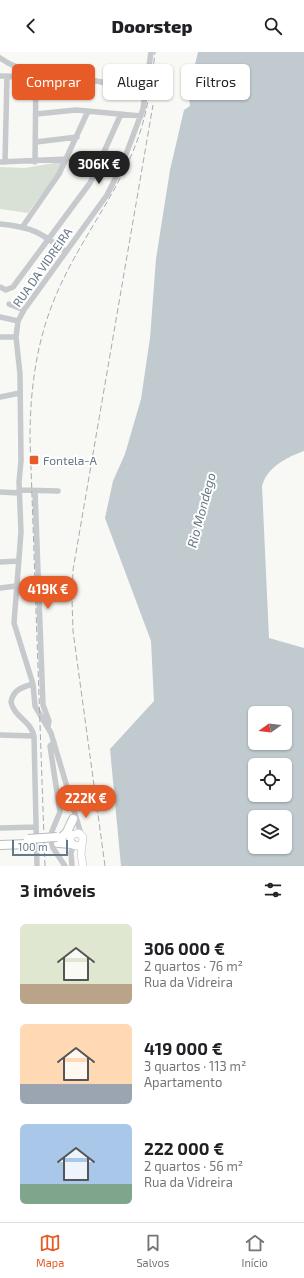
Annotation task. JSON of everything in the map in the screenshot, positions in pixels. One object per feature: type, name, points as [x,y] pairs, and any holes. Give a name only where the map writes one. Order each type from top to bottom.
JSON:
[{"type":"highway","points":[[59,839],[68,832],[72,820]]},
{"type":"highway","points":[[0,845],[59,839],[72,835]]},
{"type":"highway","points":[[59,839],[73,845]]},
{"type":"highway","points":[[0,840],[28,842]]},
{"type":"main road","points":[[79,866],[73,845],[70,841],[72,835],[77,833],[84,837],[82,844],[83,866]]},
{"type":"main road","points":[[73,845],[82,844]]},
{"type":"street","name":"RUA DA VIDREIRA","points":[[149,64],[151,52]]},
{"type":"street","points":[[0,58],[12,66]]},
{"type":"street","points":[[0,76],[12,76]]},
{"type":"street","points":[[7,76],[3,162],[35,162],[66,159]]},
{"type":"street","points":[[35,162],[36,100]]},
{"type":"street","name":"RUA DA VIDREIRA","points":[[81,834],[54,742],[48,726],[36,710],[33,684],[14,623],[21,532],[19,491],[21,461],[20,374],[16,337],[18,321],[24,310],[107,195],[122,165],[141,116],[144,100]]},
{"type":"street","points":[[36,114],[76,110],[141,116]]},
{"type":"street","points":[[23,226],[59,174],[88,111]]},
{"type":"street","points":[[0,287],[6,290],[13,287],[90,183],[121,114]]},
{"type":"street","points":[[36,142],[77,137]]},
{"type":"street","points":[[0,224],[23,226],[49,238],[66,252]]},
{"type":"street","points":[[9,304],[24,310]]},
{"type":"street","points":[[0,317],[18,321]]},
{"type":"street","points":[[0,337],[16,337]]},
{"type":"street","points":[[0,397],[20,393]]},
{"type":"street","points":[[35,491],[42,705],[49,720],[48,726]]},
{"type":"street","points":[[0,492],[58,491]]},
{"type":"street","points":[[0,562],[19,561]]},
{"type":"street","points":[[0,588],[16,586]]},
{"type":"street","points":[[33,684],[24,686],[16,691],[11,702],[16,713],[31,728],[34,736],[37,866]]},
{"type":"street","points":[[0,735],[34,736]]},
{"type":"street","points":[[54,742],[50,746],[60,812],[52,831],[52,840],[54,848],[65,866]]},
{"type":"street","points":[[72,835],[73,810]]},
{"type":"street","points":[[0,828],[36,827]]},
{"type":"street","points":[[72,866],[71,853],[73,845]]},
{"type":"shaded area","points":[[60,162],[62,163],[62,166],[28,213],[0,209],[0,167],[25,168]]},
{"type":"water","name":"Rio Mondego","points":[[198,52],[304,52],[304,451],[284,460],[273,468],[262,486],[269,638],[304,648],[304,866],[121,866],[110,749],[154,701],[151,641],[105,518],[113,481],[125,454],[141,399],[150,338],[156,259],[170,170],[184,110],[190,106],[189,100],[250,100],[250,64],[195,64]]},
{"type":"railway","points":[[45,866],[30,439],[31,403],[35,368],[38,351],[48,317],[62,282],[81,246],[112,194],[136,145],[147,106],[155,52]]},
{"type":"railway","points":[[105,866],[73,631],[73,570],[153,105]]},
{"type":"place","name":"Fontela-A","points":[[34,460]]}]
